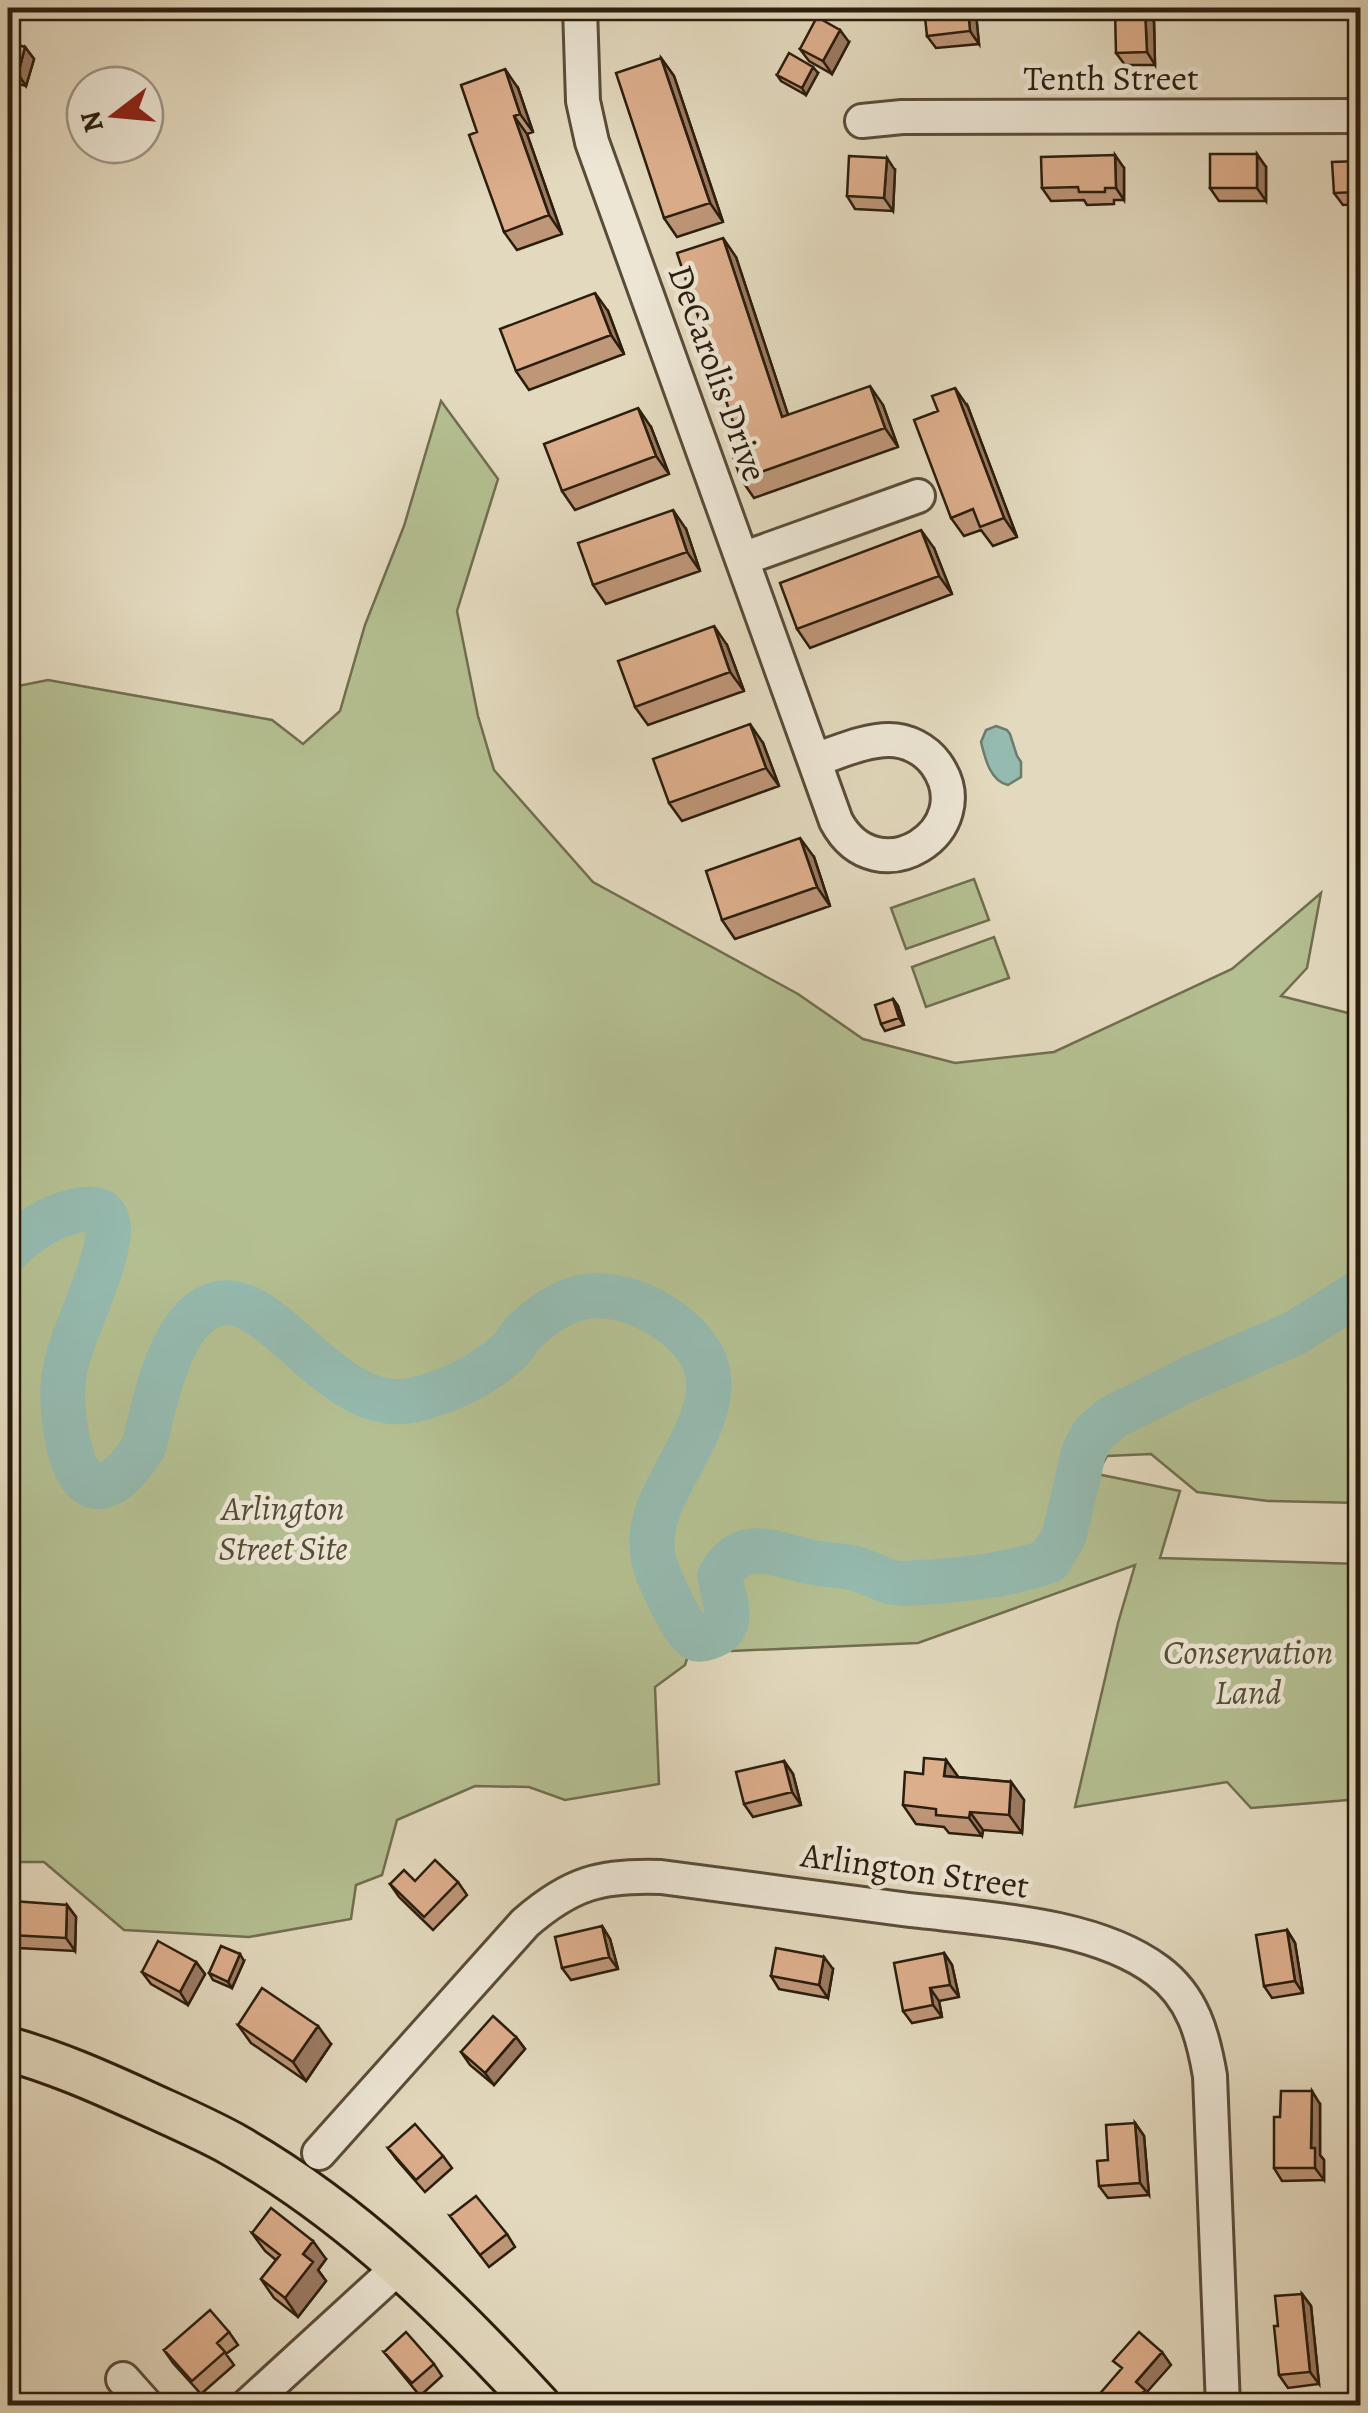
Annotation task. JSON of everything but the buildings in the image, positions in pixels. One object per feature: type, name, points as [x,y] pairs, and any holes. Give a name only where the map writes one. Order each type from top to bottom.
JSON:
[{"type":"main road","points":[[8,2049],[69,2068],[198,2126],[270,2167],[401,2265],[538,2406]]},
{"type":"street","name":"DeCarolis Drive","points":[[580,8],[582,90],[592,142],[814,760]]},
{"type":"street","name":"Tenth Street","points":[[862,122],[902,117],[1360,116]]},
{"type":"street","points":[[742,559],[918,496]]},
{"type":"street","name":"Arlington Street","points":[[319,2153],[525,1923],[570,1890],[599,1880],[661,1877],[1034,1926],[1102,1942],[1146,1963],[1179,1991],[1195,2016],[1204,2044],[1210,2076],[1223,2406]]},
{"type":"street","points":[[247,2406],[401,2265]]},
{"type":"street","points":[[123,2379],[147,2406]]},
{"type":"green space","points":[[441,401],[498,479],[457,611],[478,716],[494,770],[593,882],[798,994],[863,1039],[955,1063],[1054,1052],[1232,969],[1321,893],[1307,968],[1281,996],[1360,1016],[1360,1503],[1268,1501],[1197,1492],[1151,1454],[1107,1456],[1097,1474],[1180,1491],[1160,1558],[1360,1564],[1354,1603],[1360,1604],[1360,1799],[1251,1808],[1227,1782],[1075,1807],[1135,1565],[918,1643],[731,1651],[695,1634],[685,1665],[655,1687],[659,1784],[565,1800],[529,1787],[475,1786],[397,1820],[382,1875],[356,1885],[351,1919],[249,1937],[124,1930],[44,1862],[16,1862],[8,1882],[8,688],[48,680],[272,720],[303,744],[340,711],[365,625],[404,526]]},
{"type":"green space","points":[[974,879],[989,920],[906,949],[891,908]]},
{"type":"green space","points":[[994,937],[1009,978],[926,1007],[912,967]]},
{"type":"water","points":[[996,726],[1010,734],[1021,762],[1021,777],[1008,785],[993,774],[981,742],[986,730]]},
{"type":"waterway","points":[[8,1251],[58,1216],[94,1210],[106,1218],[107,1243],[68,1358],[63,1400],[72,1458],[90,1484],[103,1486],[124,1473],[144,1446],[159,1386],[187,1325],[217,1304],[239,1305],[260,1315],[331,1374],[384,1400],[413,1400],[463,1382],[497,1361],[539,1319],[577,1298],[620,1298],[653,1311],[690,1340],[707,1370],[708,1394],[702,1418],[666,1492],[652,1538],[654,1561],[666,1591],[685,1627],[697,1639],[716,1634],[724,1627],[727,1608],[720,1576],[728,1564],[748,1552],[770,1552],[853,1568],[904,1584],[989,1576],[1049,1561],[1064,1536],[1084,1451],[1094,1433],[1113,1417],[1193,1377],[1295,1333],[1360,1292]]},
{"type":"park label","name":"Arlington Street Site","points":[[283,1528]]},
{"type":"park label","name":"Conservation Land","points":[[1248,1672]]}]
